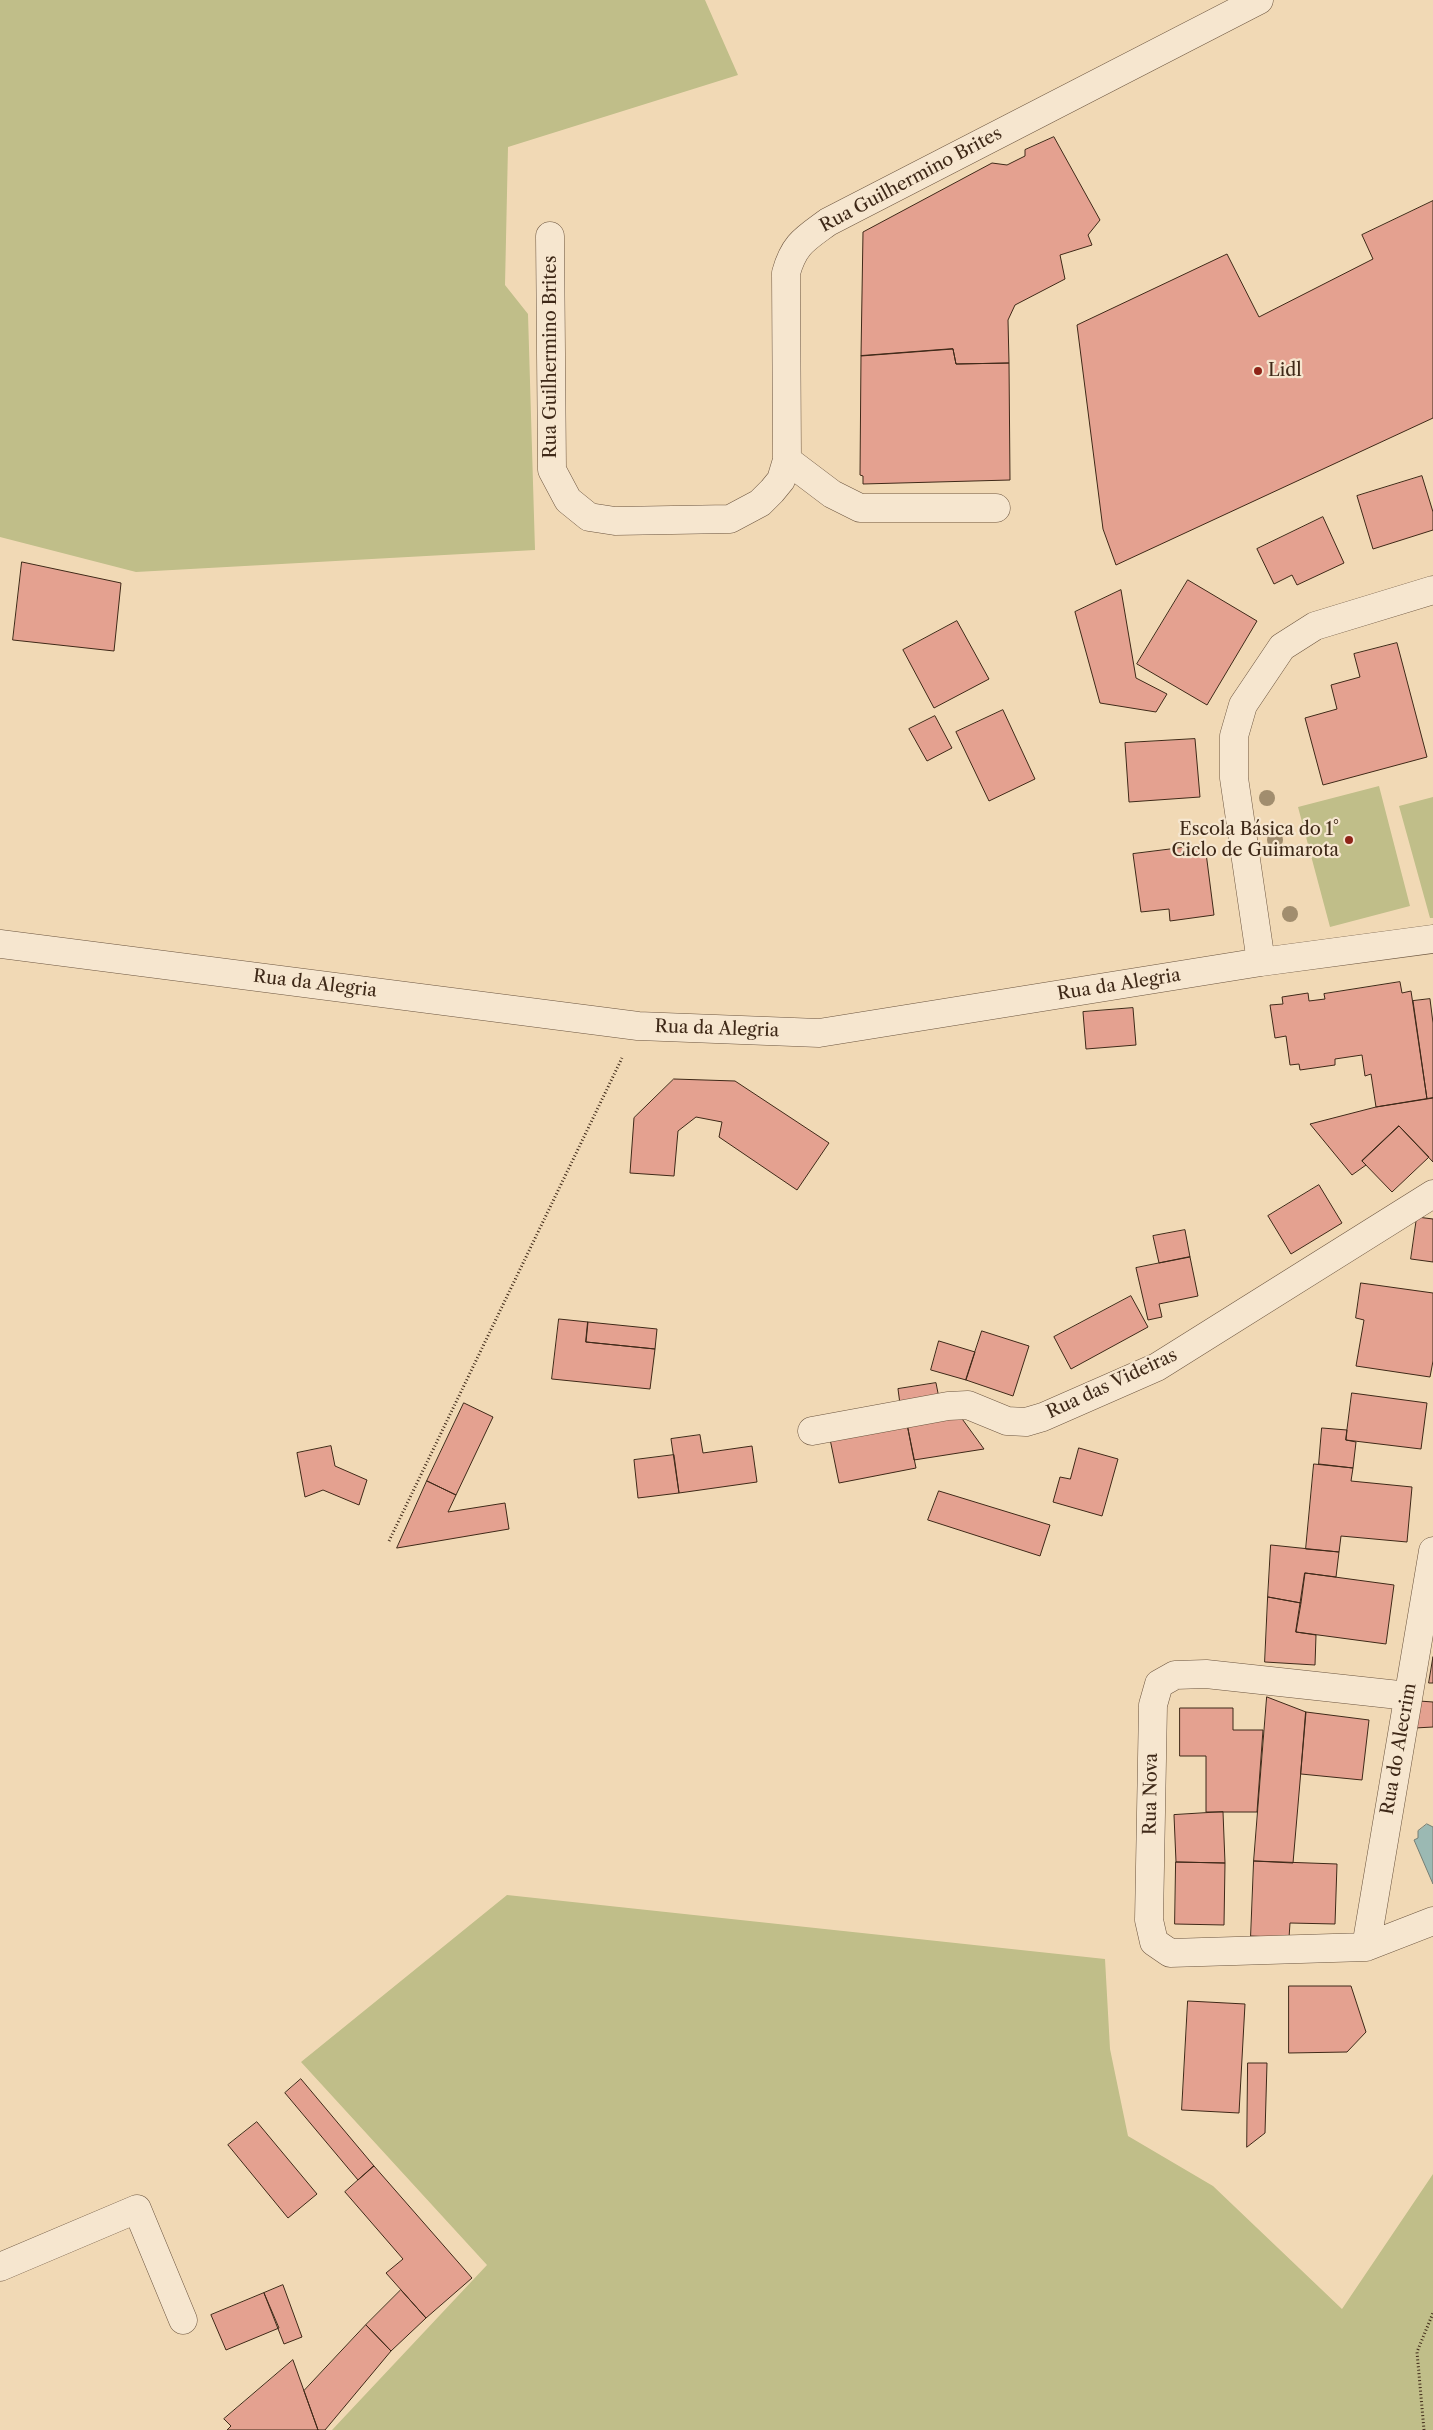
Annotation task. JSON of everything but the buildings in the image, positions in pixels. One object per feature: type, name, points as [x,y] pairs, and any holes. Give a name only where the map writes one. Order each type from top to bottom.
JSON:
[{"type":"street","name":"Rua Guilhermino Brites","points":[[550,236],[552,470],[568,500],[589,517],[615,521],[730,519],[760,503],[772,491],[781,480],[787,460],[786,273],[791,254],[806,238],[828,222],[1259,0]]},
{"type":"street","points":[[787,460],[832,494],[860,508],[996,508]]},
{"type":"street","points":[[1261,962],[1234,778],[1234,736],[1243,705],[1282,647],[1315,626],[1433,590]]},
{"type":"street","name":"Rua da Alegria","points":[[0,944],[638,1026],[819,1033],[1261,962],[1433,939]]},
{"type":"street","name":"Rua das Videiras","points":[[812,1432],[948,1406],[968,1405],[1007,1421],[1026,1422],[1043,1418],[1157,1367],[1433,1194]]},
{"type":"street","name":"Rua do Alecrim","points":[[1366,1947],[1433,1551]]},
{"type":"street","name":"Rua Nova","points":[[1408,1696],[1206,1674],[1175,1675],[1159,1684],[1153,1705],[1149,1920],[1154,1942],[1170,1953],[1366,1947],[1433,1921]]},
{"type":"street","points":[[0,2267],[137,2209],[184,2320]]},
{"type":"path","points":[[388,1541],[638,1026]]},
{"type":"path","points":[[1424,2430],[1417,2352],[1433,2313]]},
{"type":"shaded area","points":[[0,0],[705,0],[738,75],[508,147],[505,285],[528,314],[535,550],[136,572],[0,537]]},
{"type":"shaded area","points":[[1379,786],[1410,906],[1330,927],[1298,807]]},
{"type":"shaded area","points":[[1433,797],[1433,918],[1430,918],[1399,806]]},
{"type":"shaded area","points":[[507,1895],[1105,1959],[1110,2049],[1128,2136],[1213,2186],[1342,2309],[1433,2174],[1433,2430],[332,2430],[487,2265],[301,2062]]},
{"type":"water","points":[[1427,1824],[1433,1827],[1433,1884],[1414,1840],[1418,1838],[1418,1831]]},
{"type":"place","name":"Lidl","points":[[1258,371]]},
{"type":"place","name":"Escola Básica do 1° Ciclo de Guimarota","points":[[1349,840]]}]
